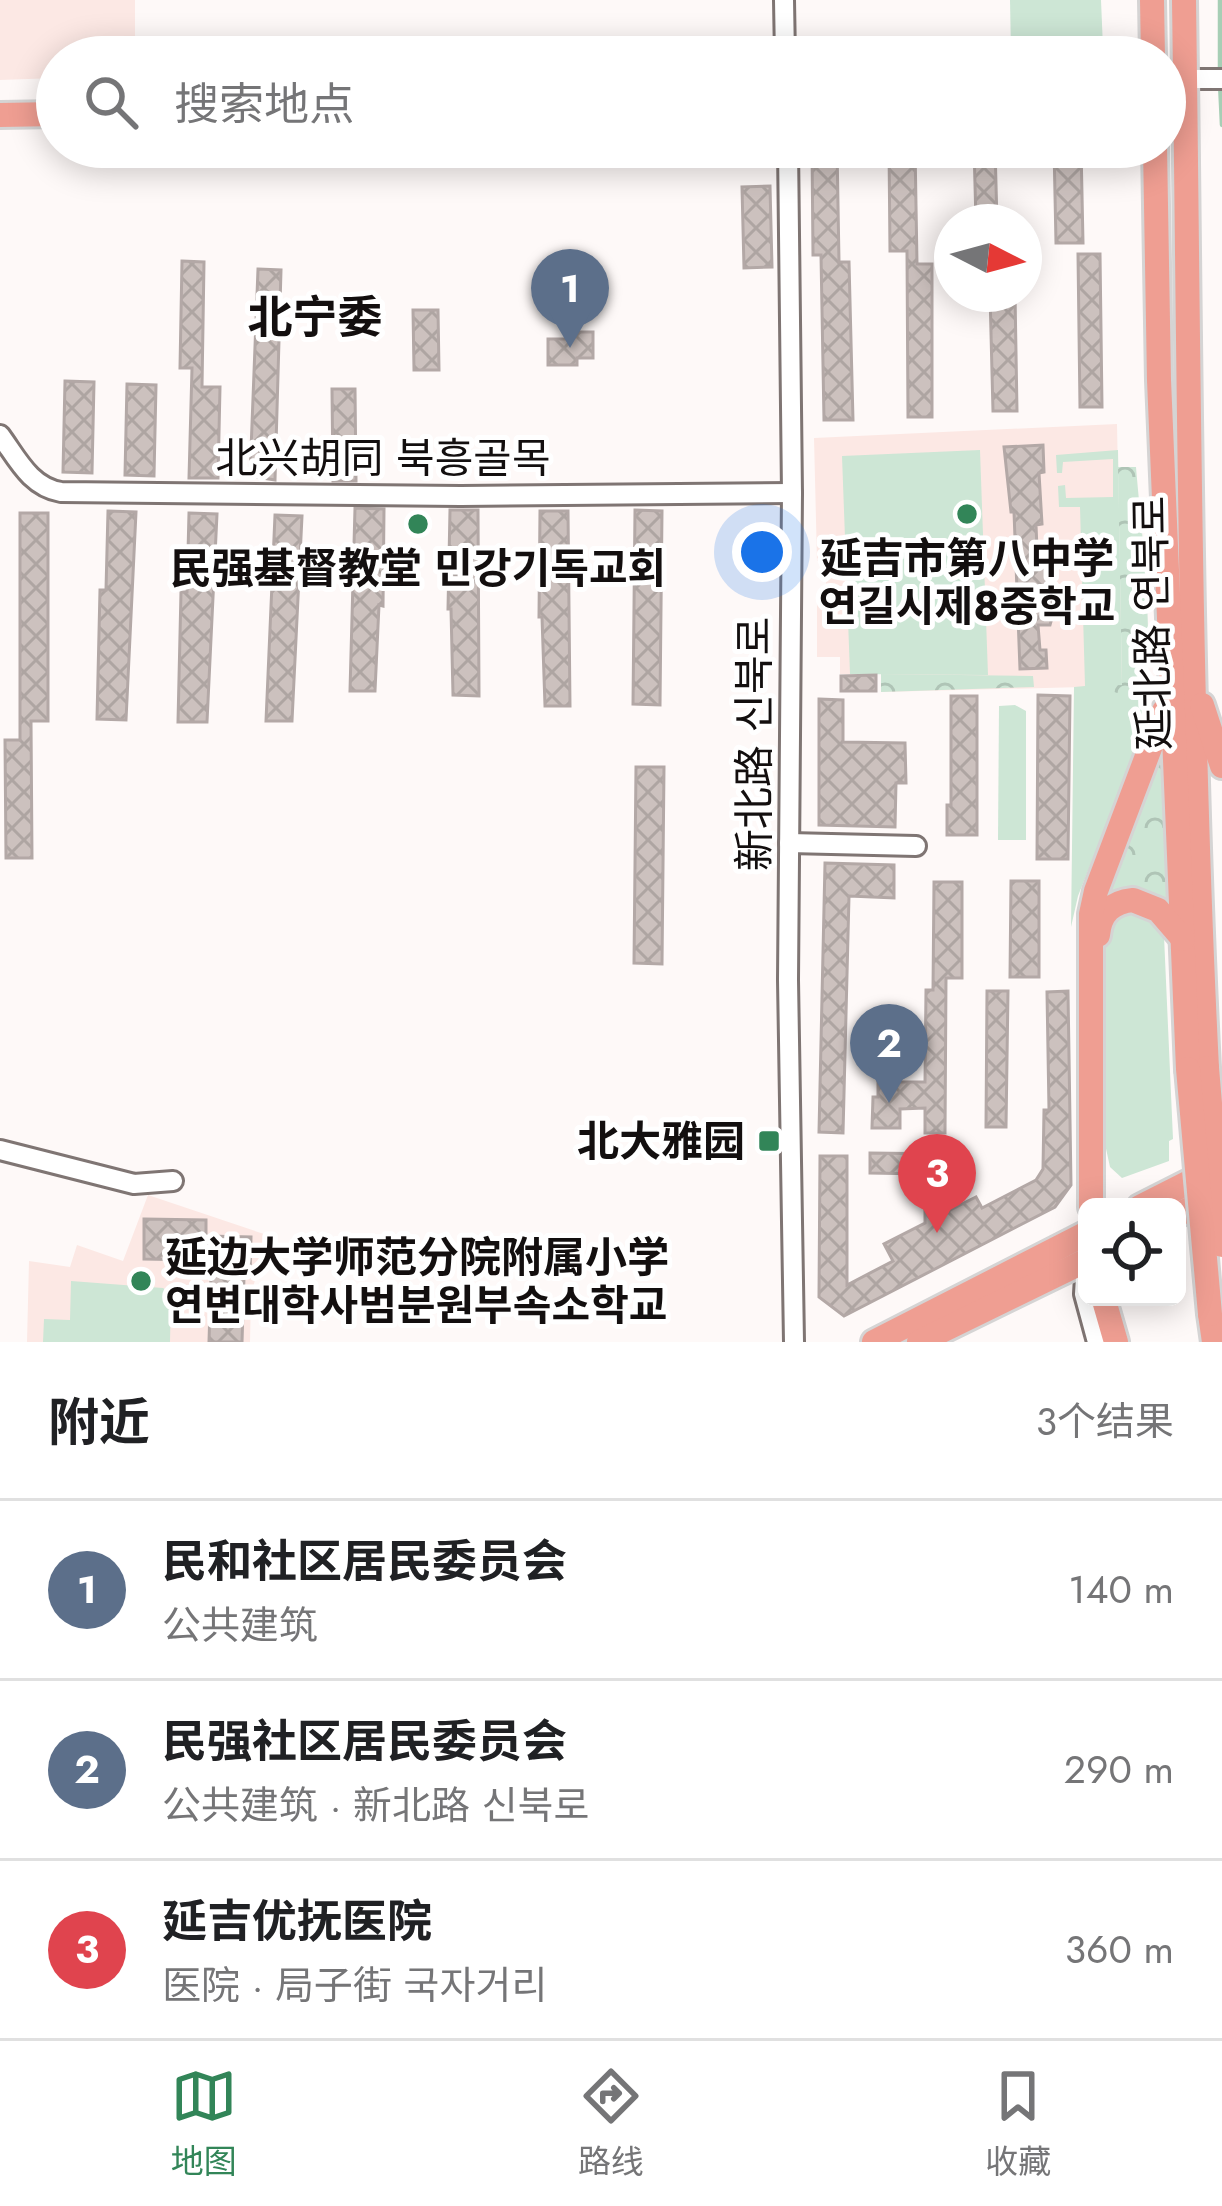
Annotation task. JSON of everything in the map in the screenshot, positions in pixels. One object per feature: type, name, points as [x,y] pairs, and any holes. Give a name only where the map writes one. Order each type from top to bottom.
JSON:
[{"type":"main road","points":[[1152,0],[1153,36]]},
{"type":"main road","name":"延北路 연북로","points":[[1184,0],[1189,79],[1183,940],[1222,1245]]},
{"type":"main road","points":[[0,101],[36,100]]},
{"type":"main road","points":[[0,115],[36,114]]},
{"type":"main road","name":"延北路 연북로","points":[[1155,168],[1159,380],[1202,970],[1197,1069],[1214,1342]]},
{"type":"main road","points":[[1183,674],[1222,766]]},
{"type":"main road","points":[[1093,1198],[1091,914],[1096,890],[1183,674]]},
{"type":"main road","points":[[1093,1198],[1100,923],[1116,904],[1139,900],[1158,910],[1183,940]]},
{"type":"main road","points":[[1202,970],[1207,928],[1219,903]]},
{"type":"main road","points":[[1158,1198],[1222,1165]]},
{"type":"main road","points":[[1186,1211],[1222,1193]]},
{"type":"main road","points":[[874,1342],[1078,1238]]},
{"type":"main road","points":[[919,1342],[1078,1266]]},
{"type":"main road","points":[[1103,1306],[1113,1342]]},
{"type":"street","points":[[784,0],[785,36]]},
{"type":"street","name":"新北路 신북로","points":[[788,168],[794,1342]]},
{"type":"street","name":"北兴胡同 북흥골목","points":[[0,435],[30,477],[61,492],[792,493]]},
{"type":"street","points":[[789,843],[916,846]]},
{"type":"street","points":[[0,1150],[134,1184],[173,1181]]},
{"type":"street","points":[[1087,1306],[1097,1342]]},
{"type":"shaded area","points":[[0,0],[135,0],[135,36],[36,36],[36,79],[0,80]]},
{"type":"shaded area","name":"延吉市第八中学 연길시제8중학교","points":[[1117,424],[1122,686],[881,692],[881,674],[840,674],[840,657],[817,657],[817,602],[826,599],[826,562],[817,561],[814,438]]},
{"type":"shaded area","name":"延边大学师范分院附属小学 연변대학사범분원부속소학교","points":[[148,1195],[267,1235],[251,1295],[250,1342],[27,1342],[29,1261],[70,1267],[77,1245],[123,1261]]},
{"type":"green space","points":[[1010,0],[1101,0],[1102,36],[1011,36]]},
{"type":"green space","points":[[980,450],[988,675],[850,674],[842,456]]},
{"type":"green space","points":[[1118,450],[1122,686],[1102,686],[1142,693],[1146,682],[1138,746],[1078,896],[1071,927],[1074,687],[1085,686],[1080,507],[1059,507],[1058,486],[1065,485],[1066,498],[1113,497],[1113,459],[1063,462],[1062,473],[1057,473],[1056,455]]},
{"type":"green space","points":[[1118,467],[1136,467],[1146,584],[1146,674],[1142,693],[1130,698],[1099,686],[1122,685]]},
{"type":"green space","points":[[881,674],[1033,676],[1034,687],[881,692]]},
{"type":"green space","points":[[1015,705],[1026,711],[1026,840],[998,840],[999,706]]},
{"type":"green space","points":[[1165,745],[1172,912],[1110,900],[1106,894]]},
{"type":"green space","points":[[1129,912],[1153,919],[1164,936],[1173,1139],[1169,1161],[1122,1178],[1110,1167],[1105,1144],[1103,952],[1113,920]]},
{"type":"green space","points":[[71,1281],[163,1288],[171,1294],[170,1342],[43,1342],[44,1319],[70,1320]]},
{"type":"building","points":[[812,168],[837,168],[839,262],[849,262],[853,420],[824,420],[821,255],[813,255]]},
{"type":"building","points":[[889,168],[915,168],[917,264],[932,264],[932,417],[908,417],[907,251],[890,251]]},
{"type":"building","points":[[975,168],[996,168],[997,204],[976,204]]},
{"type":"building","points":[[1054,168],[1081,168],[1083,243],[1056,243]]},
{"type":"building","points":[[770,186],[772,267],[744,268],[742,187]]},
{"type":"building","points":[[1078,254],[1100,254],[1102,407],[1080,407]]},
{"type":"building","points":[[182,261],[204,262],[202,387],[220,387],[218,478],[189,478],[192,368],[180,368]]},
{"type":"building","points":[[258,269],[281,270],[275,480],[250,476]]},
{"type":"building","points":[[413,310],[438,310],[439,370],[414,370]]},
{"type":"building","points":[[990,312],[1015,312],[1017,411],[993,411]]},
{"type":"building","points":[[567,332],[593,332],[593,358],[577,358],[577,365],[548,365],[548,339],[567,339]]},
{"type":"building","points":[[65,381],[94,382],[92,473],[63,472]]},
{"type":"building","points":[[127,384],[156,385],[154,476],[125,475]]},
{"type":"building","points":[[332,389],[355,389],[356,481],[333,481]]},
{"type":"building","points":[[1043,445],[1037,549],[1053,549],[1054,559],[1049,559],[1052,618],[1050,625],[1038,625],[1047,668],[1020,669],[1014,512],[1004,447]]},
{"type":"building","points":[[355,508],[384,509],[383,606],[379,605],[375,691],[350,691]]},
{"type":"building","points":[[450,510],[478,510],[479,696],[453,695],[448,609]]},
{"type":"building","points":[[635,510],[662,511],[660,705],[633,704]]},
{"type":"building","points":[[108,511],[136,512],[126,720],[97,719],[100,590],[106,590]]},
{"type":"building","points":[[540,511],[568,511],[570,706],[545,706],[539,617]]},
{"type":"building","points":[[20,513],[48,513],[48,721],[31,721],[32,858],[6,858],[5,740],[20,740]]},
{"type":"building","points":[[189,513],[217,514],[207,722],[178,722],[181,592],[187,592]]},
{"type":"building","points":[[275,515],[302,516],[292,721],[266,721]]},
{"type":"building","points":[[876,675],[876,691],[841,691],[841,676]]},
{"type":"building","points":[[1038,695],[1070,696],[1068,859],[1037,859]]},
{"type":"building","points":[[951,696],[977,696],[977,835],[947,835]]},
{"type":"building","points":[[819,699],[843,700],[843,742],[905,743],[906,783],[896,783],[895,827],[819,825]]},
{"type":"building","points":[[636,767],[664,767],[662,964],[634,963]]},
{"type":"building","points":[[825,863],[894,865],[894,898],[849,896],[843,1133],[819,1132]]},
{"type":"building","points":[[1011,881],[1039,881],[1039,977],[1010,977]]},
{"type":"building","points":[[934,882],[962,882],[962,978],[946,978],[945,1133],[925,1133],[925,1108],[900,1109],[900,1128],[872,1128],[878,1082],[925,1082],[926,990],[933,990]]},
{"type":"building","points":[[987,991],[1008,991],[1006,1127],[986,1127]]},
{"type":"building","points":[[1068,991],[1071,1185],[1055,1207],[844,1316],[819,1297],[820,1156],[847,1156],[847,1285],[893,1261],[884,1244],[925,1223],[925,1174],[870,1173],[870,1153],[953,1154],[952,1209],[976,1197],[982,1208],[1036,1180],[1043,1169],[1044,1110],[1049,1110],[1047,992]]},
{"type":"building","points":[[144,1219],[206,1220],[206,1236],[251,1237],[242,1342],[209,1342],[211,1277],[198,1276],[198,1260],[144,1259]]},
{"type":"waterway","points":[[1220,0],[1220,71]]},
{"type":"waterway","points":[[1220,83],[1222,125]]},
{"type":"place","name":"民和社区居民委员会","points":[[570,348]]},
{"type":"place","name":"延吉市第八中学 연길시제8중학교","points":[[967,514]]},
{"type":"place","name":"民强基督教堂 민강기독교회","points":[[418,524]]},
{"type":"place","name":"民强社区居民委员会","points":[[889,1103]]},
{"type":"place","name":"北大雅园","points":[[769,1141]]},
{"type":"place","name":"延吉优抚医院","points":[[937,1233]]},
{"type":"place","name":"延边大学师范分院附属小学 연변대학사범분원부속소학교","points":[[141,1281]]},
{"type":"district","name":"北宁委","points":[[315,317]]}]
